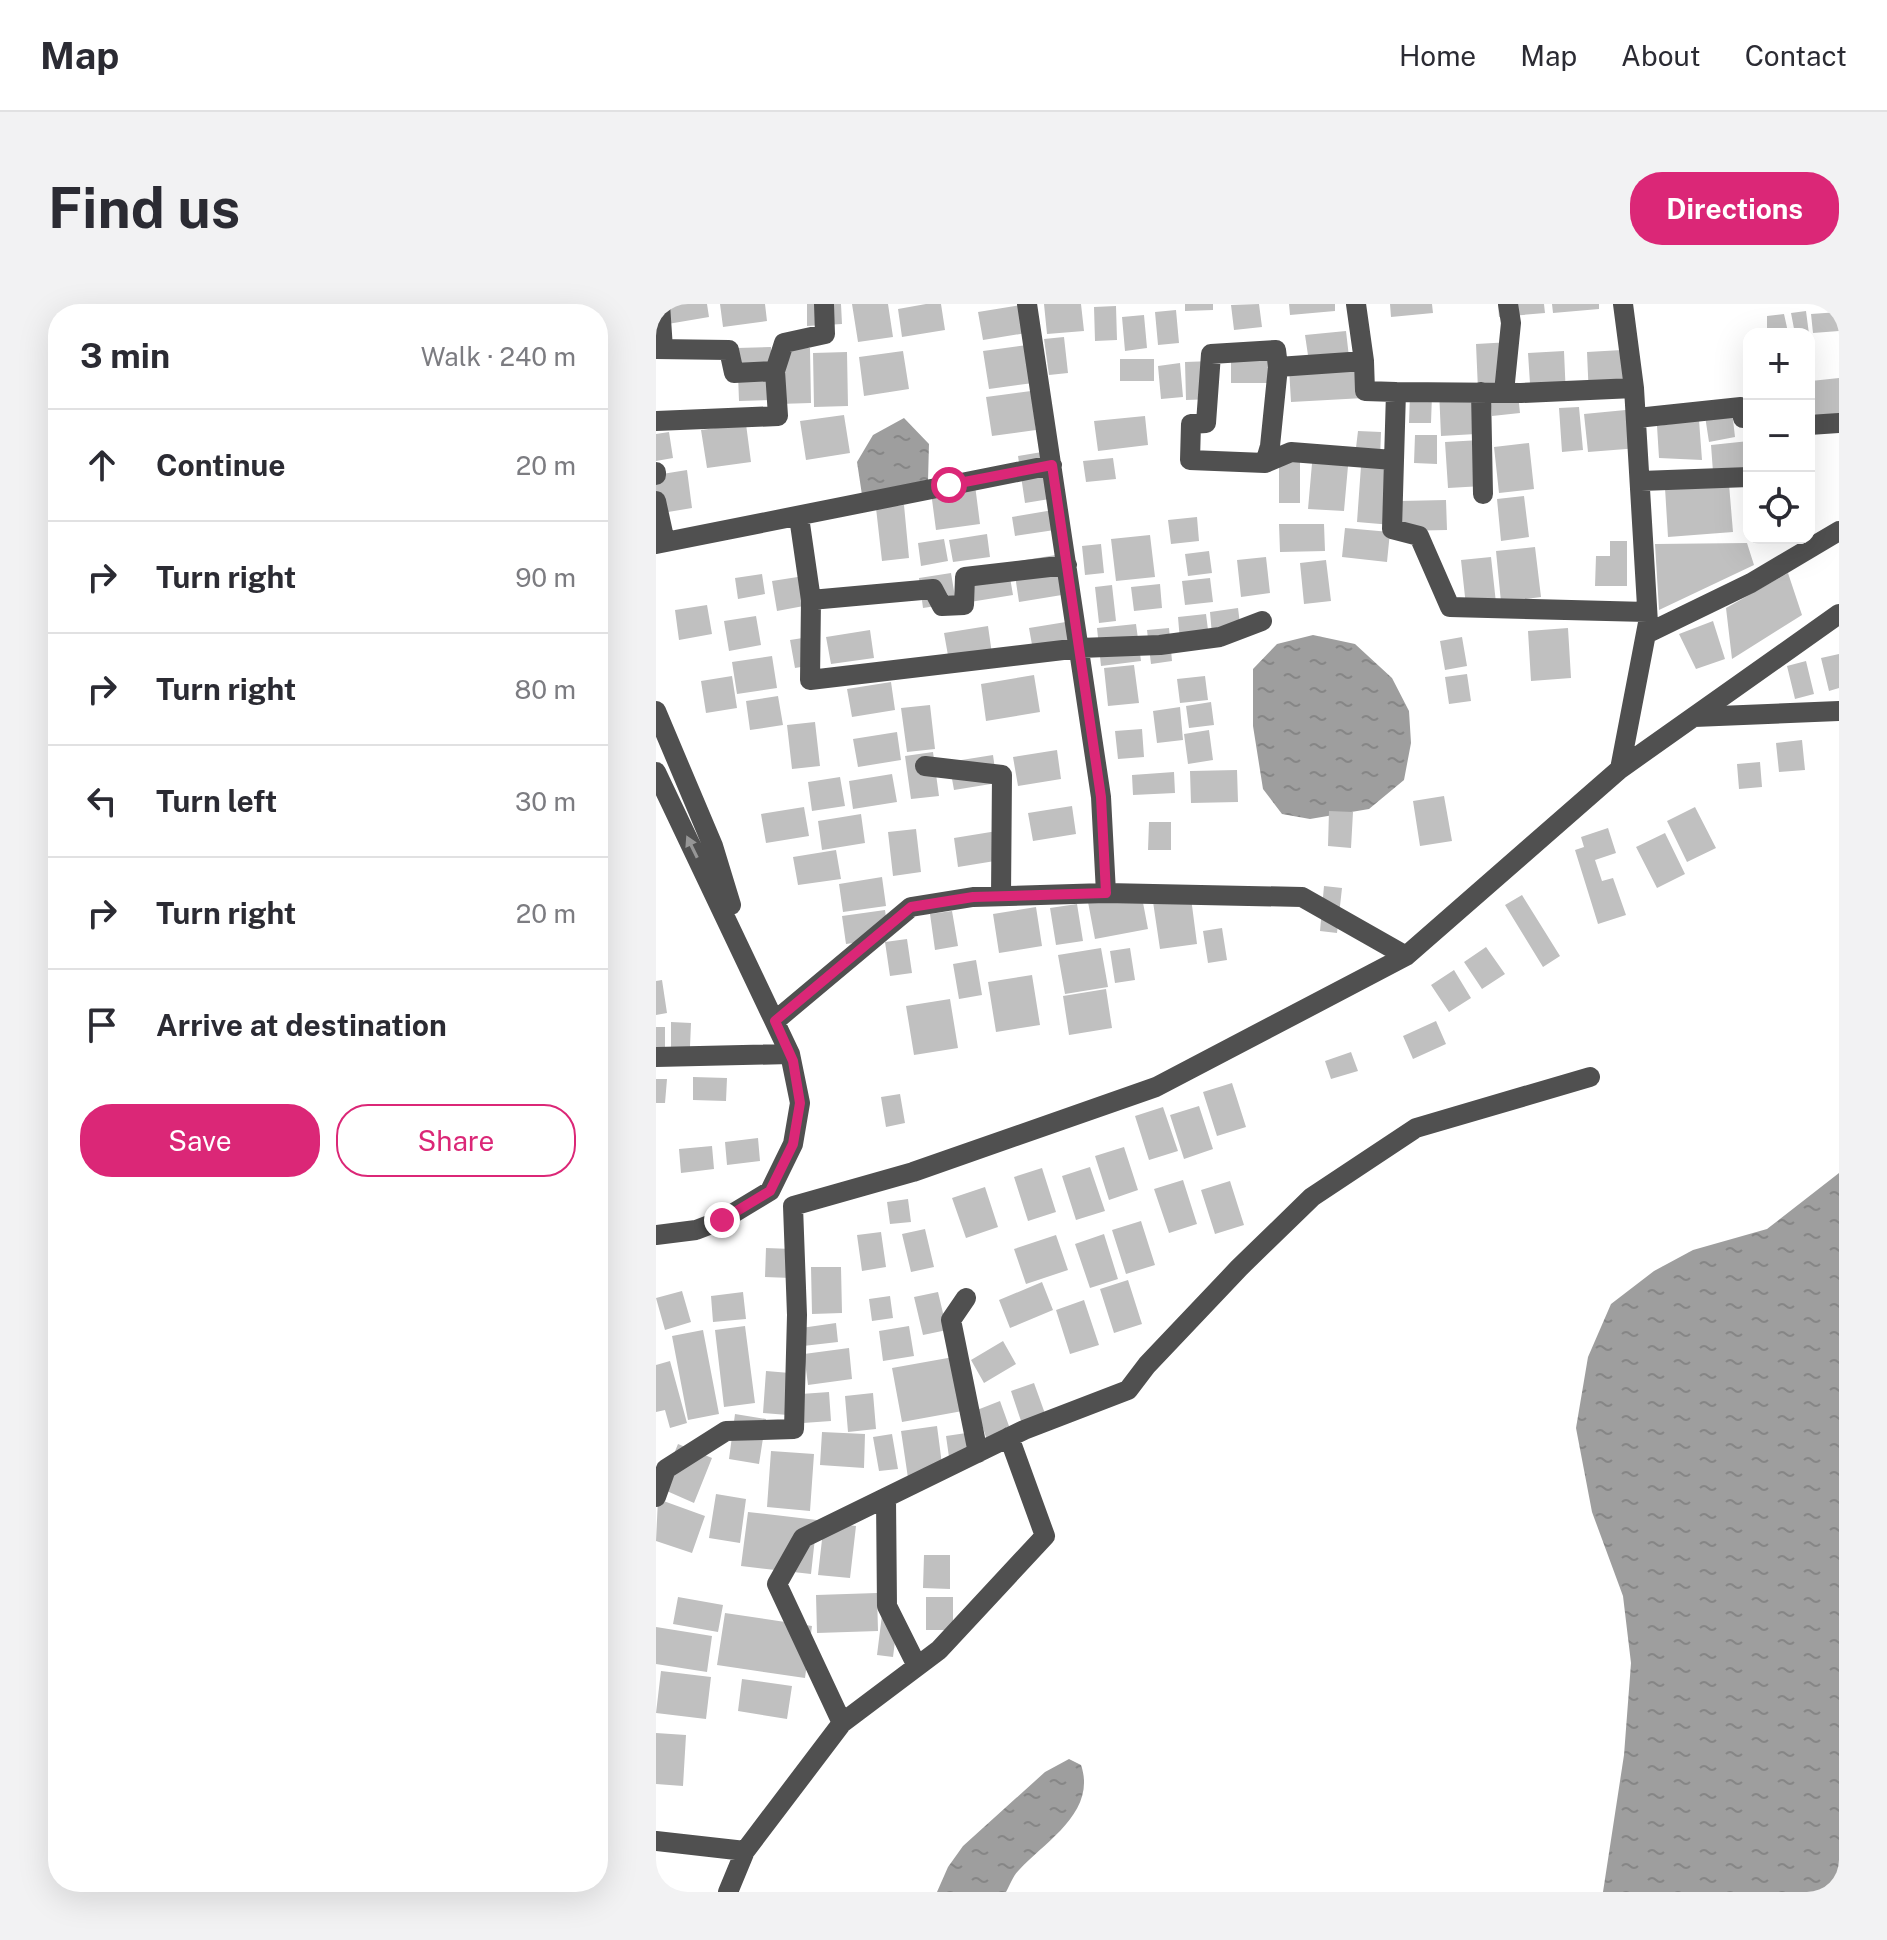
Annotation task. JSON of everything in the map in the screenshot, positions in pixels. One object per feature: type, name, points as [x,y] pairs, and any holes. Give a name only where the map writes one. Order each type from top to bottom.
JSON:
[{"type":"street","points":[[660,304],[660,349],[729,350],[734,373],[775,371]]},
{"type":"street","points":[[656,421],[778,416],[775,371],[784,343],[825,334],[824,304]]},
{"type":"street","points":[[1027,304],[1101,797],[1106,893]]},
{"type":"street","points":[[1356,304],[1365,391],[1504,392],[1634,388]]},
{"type":"street","points":[[1504,392],[1511,323],[1508,304]]},
{"type":"street","points":[[1620,769],[1646,634],[1647,612],[1637,418],[1623,304]]},
{"type":"street","points":[[1265,463],[1270,446],[1278,367],[1276,350],[1211,354],[1206,423],[1191,424],[1190,460],[1265,463],[1291,452],[1393,460]]},
{"type":"street","points":[[1278,367],[1364,361]]},
{"type":"street","points":[[1396,392],[1392,529],[1419,536],[1450,607],[1647,612]]},
{"type":"street","points":[[1481,392],[1483,494]]},
{"type":"street","points":[[1637,418],[1741,407],[1743,418]]},
{"type":"street","points":[[1815,425],[1839,423]]},
{"type":"street","points":[[656,501],[660,543],[1052,465]]},
{"type":"street","points":[[1641,481],[1743,477]]},
{"type":"street","points":[[799,517],[811,600],[810,680],[1080,648],[1160,645],[1220,637],[1262,621]]},
{"type":"street","points":[[1646,634],[1751,583],[1839,531]]},
{"type":"street","points":[[811,600],[933,589],[942,606],[964,605],[965,577],[1067,565]]},
{"type":"street","points":[[656,1497],[666,1469],[726,1431],[794,1429],[797,1315],[793,1206],[913,1172],[1156,1087],[1406,956],[1620,769],[1839,614]]},
{"type":"street","points":[[656,711],[713,846],[750,966]]},
{"type":"street","points":[[1694,717],[1839,711]]},
{"type":"street","points":[[925,766],[1002,775],[1001,896]]},
{"type":"street","points":[[656,772],[790,1054],[800,1103],[793,1144],[770,1191],[722,1220],[656,1246]]},
{"type":"street","points":[[775,1021],[911,907],[973,897],[1106,893],[1302,897],[1406,956]]},
{"type":"street","points":[[656,1057],[790,1054]]},
{"type":"street","points":[[842,1723],[777,1584],[803,1538],[1009,1437],[1128,1390],[1147,1365],[1239,1268],[1312,1197],[1416,1128],[1590,1077]]},
{"type":"street","points":[[656,1235],[696,1230]]},
{"type":"street","points":[[966,1298],[951,1320],[978,1453]]},
{"type":"street","points":[[728,1892],[745,1851],[842,1723],[939,1650],[1045,1536],[1009,1437]]},
{"type":"street","points":[[886,1498],[887,1606],[917,1666]]},
{"type":"street","points":[[656,1841],[745,1851]]},
{"type":"water","points":[[904,418],[929,444],[928,481],[862,495],[857,462],[873,435]]},
{"type":"water","points":[[1313,635],[1355,644],[1392,678],[1409,711],[1411,743],[1404,780],[1369,809],[1310,819],[1282,814],[1263,789],[1253,726],[1253,669],[1277,644]]},
{"type":"water","points":[[1839,1173],[1839,1892],[1603,1892],[1624,1755],[1631,1663],[1623,1596],[1592,1512],[1576,1428],[1588,1357],[1611,1304],[1654,1271],[1693,1250],[1767,1229]]},
{"type":"water","points":[[1069,1759],[1081,1765],[1084,1782],[1076,1811],[1017,1872],[1006,1892],[937,1892],[948,1867],[963,1846],[1045,1772]]},
{"type":"building","points":[[656,304],[707,304],[709,317],[656,326]]},
{"type":"building","points":[[720,304],[765,304],[767,321],[723,327]]},
{"type":"building","points":[[807,304],[841,304],[842,324],[807,326]]},
{"type":"building","points":[[852,304],[888,304],[893,337],[858,342]]},
{"type":"building","points":[[941,304],[945,330],[902,337],[898,309]]},
{"type":"building","points":[[1044,304],[1081,304],[1084,331],[1047,334]]},
{"type":"building","points":[[1185,304],[1213,304],[1213,310],[1185,311]]},
{"type":"building","points":[[1259,304],[1262,327],[1234,330],[1231,305]]},
{"type":"building","points":[[1289,304],[1335,304],[1335,311],[1290,315]]},
{"type":"building","points":[[1390,304],[1432,304],[1433,313],[1391,317]]},
{"type":"building","points":[[1498,304],[1544,304],[1545,313],[1499,317]]},
{"type":"building","points":[[1552,304],[1599,304],[1599,309],[1553,313]]},
{"type":"building","points":[[1021,305],[1026,333],[983,340],[978,312]]},
{"type":"building","points":[[1116,306],[1117,340],[1095,341],[1094,307]]},
{"type":"building","points":[[1176,310],[1179,343],[1158,345],[1155,312]]},
{"type":"building","points":[[1806,311],[1808,328],[1794,328],[1791,313]]},
{"type":"building","points":[[1839,312],[1839,331],[1815,333],[1811,314]]},
{"type":"building","points":[[1784,314],[1787,328],[1767,328],[1767,316]]},
{"type":"building","points":[[1144,315],[1147,348],[1125,351],[1122,317]]},
{"type":"building","points":[[1346,331],[1349,357],[1309,362],[1305,335]]},
{"type":"building","points":[[1064,337],[1068,373],[1049,375],[1044,339]]},
{"type":"building","points":[[1511,342],[1513,388],[1478,390],[1476,344]]},
{"type":"building","points":[[1027,345],[1033,383],[989,389],[983,351]]},
{"type":"building","points":[[771,347],[773,400],[739,401],[737,348]]},
{"type":"building","points":[[810,348],[811,403],[778,404],[776,349]]},
{"type":"building","points":[[1622,350],[1624,396],[1589,398],[1587,352]]},
{"type":"building","points":[[903,351],[909,389],[864,396],[859,357]]},
{"type":"building","points":[[1564,351],[1566,397],[1531,399],[1528,353]]},
{"type":"building","points":[[847,352],[848,406],[814,407],[813,353]]},
{"type":"building","points":[[1231,356],[1272,356],[1272,383],[1231,383]]},
{"type":"building","points":[[1120,359],[1154,359],[1154,381],[1120,381]]},
{"type":"building","points":[[1213,361],[1215,399],[1186,400],[1185,362]]},
{"type":"building","points":[[1180,363],[1183,397],[1161,399],[1158,366]]},
{"type":"building","points":[[1362,364],[1364,398],[1291,402],[1289,368]]},
{"type":"building","points":[[1839,378],[1839,417],[1816,420],[1815,381]]},
{"type":"building","points":[[1474,388],[1476,434],[1441,436],[1439,390]]},
{"type":"building","points":[[1031,391],[1036,430],[992,436],[986,397]]},
{"type":"building","points":[[1410,394],[1432,395],[1431,423],[1409,423]]},
{"type":"building","points":[[1518,394],[1520,413],[1492,416],[1490,397]]},
{"type":"building","points":[[1579,407],[1583,450],[1562,452],[1559,408]]},
{"type":"building","points":[[1636,409],[1639,448],[1588,452],[1584,414]]},
{"type":"building","points":[[1732,411],[1735,437],[1709,442],[1705,416]]},
{"type":"building","points":[[844,415],[850,453],[806,460],[800,421]]},
{"type":"building","points":[[1145,416],[1148,445],[1098,451],[1094,421]]},
{"type":"building","points":[[1699,420],[1702,460],[1659,458],[1657,426]]},
{"type":"building","points":[[746,424],[751,462],[707,468],[701,430]]},
{"type":"building","points":[[1358,431],[1381,432],[1380,460],[1355,456]]},
{"type":"building","points":[[669,432],[673,458],[656,461],[656,434]]},
{"type":"building","points":[[1415,435],[1437,435],[1437,464],[1414,463]]},
{"type":"building","points":[[1481,440],[1483,486],[1448,488],[1445,442]]},
{"type":"building","points":[[1743,442],[1743,472],[1713,472],[1711,445]]},
{"type":"building","points":[[1529,443],[1534,489],[1499,493],[1494,447]]},
{"type":"building","points":[[1054,450],[1062,497],[1025,503],[1018,456]]},
{"type":"building","points":[[1313,452],[1349,455],[1344,511],[1308,509]]},
{"type":"building","points":[[1279,456],[1300,456],[1300,503],[1279,503]]},
{"type":"building","points":[[1113,458],[1116,479],[1086,482],[1083,461]]},
{"type":"building","points":[[1361,466],[1397,469],[1392,525],[1357,522]]},
{"type":"building","points":[[687,470],[692,508],[656,514],[656,475]]},
{"type":"building","points":[[1729,484],[1733,532],[1668,537],[1665,488]]},
{"type":"building","points":[[975,485],[980,524],[936,530],[931,492]]},
{"type":"building","points":[[1524,496],[1529,537],[1501,541],[1497,499]]},
{"type":"building","points":[[1446,500],[1447,530],[1400,531],[1400,501]]},
{"type":"building","points":[[904,505],[909,558],[882,561],[876,508]]},
{"type":"building","points":[[1065,508],[1068,528],[1015,536],[1012,517]]},
{"type":"building","points":[[1197,517],[1199,541],[1171,544],[1168,520]]},
{"type":"building","points":[[1279,524],[1324,524],[1325,551],[1280,552]]},
{"type":"building","points":[[1345,528],[1390,532],[1387,562],[1342,557]]},
{"type":"building","points":[[987,534],[990,557],[953,562],[949,540]]},
{"type":"building","points":[[1150,535],[1155,577],[1116,581],[1111,539]]},
{"type":"building","points":[[944,539],[948,561],[921,566],[918,543]]},
{"type":"building","points":[[1610,541],[1627,541],[1627,586],[1595,586],[1596,556],[1610,556]]},
{"type":"building","points":[[1743,543],[1747,544],[1754,565],[1659,610],[1655,544]]},
{"type":"building","points":[[1101,544],[1104,573],[1085,575],[1082,546]]},
{"type":"building","points":[[1535,547],[1541,597],[1501,602],[1496,551]]},
{"type":"building","points":[[1209,551],[1212,573],[1188,576],[1185,554]]},
{"type":"building","points":[[1062,554],[1068,594],[1019,602],[1013,562]]},
{"type":"building","points":[[1266,557],[1270,593],[1241,597],[1237,560]]},
{"type":"building","points":[[1491,557],[1496,603],[1466,606],[1461,560]]},
{"type":"building","points":[[1326,560],[1331,601],[1304,604],[1300,563]]},
{"type":"building","points":[[1008,566],[1013,595],[970,602],[965,573]]},
{"type":"building","points":[[951,573],[956,603],[923,608],[919,578]]},
{"type":"building","points":[[1788,573],[1802,615],[1732,659],[1726,608]]},
{"type":"building","points":[[762,574],[765,594],[738,599],[735,578]]},
{"type":"building","points":[[804,576],[809,605],[777,611],[772,581]]},
{"type":"building","points":[[1210,578],[1213,602],[1185,605],[1182,581]]},
{"type":"building","points":[[1160,584],[1162,608],[1134,611],[1131,587]]},
{"type":"building","points":[[1112,585],[1116,621],[1099,623],[1095,587]]},
{"type":"building","points":[[707,605],[712,634],[679,640],[675,610]]},
{"type":"building","points":[[1238,608],[1241,632],[1212,635],[1210,612]]},
{"type":"building","points":[[1206,614],[1209,638],[1180,641],[1178,617]]},
{"type":"building","points":[[756,616],[761,645],[729,651],[724,621]]},
{"type":"building","points":[[1072,621],[1077,649],[1034,656],[1029,628]]},
{"type":"building","points":[[1713,621],[1725,659],[1696,669],[1679,634]]},
{"type":"building","points":[[1136,624],[1141,661],[1101,666],[1097,628]]},
{"type":"building","points":[[988,626],[992,654],[949,661],[944,633]]},
{"type":"building","points":[[1169,628],[1172,661],[1151,664],[1147,630]]},
{"type":"building","points":[[1568,628],[1571,678],[1531,681],[1528,631]]},
{"type":"building","points":[[870,630],[874,658],[831,664],[826,637]]},
{"type":"building","points":[[809,637],[813,665],[795,668],[790,640]]},
{"type":"building","points":[[1462,637],[1467,666],[1445,670],[1440,641]]},
{"type":"building","points":[[1839,654],[1839,688],[1829,691],[1821,658]]},
{"type":"building","points":[[772,656],[777,688],[737,694],[732,662]]},
{"type":"building","points":[[1806,661],[1814,694],[1795,699],[1787,666]]},
{"type":"building","points":[[1134,665],[1139,703],[1108,706],[1104,668]]},
{"type":"building","points":[[1467,674],[1471,701],[1449,704],[1445,677]]},
{"type":"building","points":[[1034,675],[1040,712],[986,721],[981,684]]},
{"type":"building","points":[[732,676],[737,708],[706,713],[701,681]]},
{"type":"building","points":[[1205,676],[1208,700],[1180,703],[1177,679]]},
{"type":"building","points":[[891,682],[895,710],[852,717],[847,689]]},
{"type":"building","points":[[778,696],[783,725],[750,730],[746,701]]},
{"type":"building","points":[[1211,702],[1214,725],[1189,728],[1186,706]]},
{"type":"building","points":[[930,705],[935,749],[907,752],[901,708]]},
{"type":"building","points":[[1180,707],[1183,740],[1157,743],[1153,711]]},
{"type":"building","points":[[815,722],[820,766],[792,769],[787,725]]},
{"type":"building","points":[[1142,729],[1144,757],[1118,759],[1115,731]]},
{"type":"building","points":[[1209,730],[1213,760],[1188,764],[1184,734]]},
{"type":"building","points":[[897,732],[901,760],[858,767],[853,739]]},
{"type":"building","points":[[1802,740],[1805,770],[1779,772],[1776,743]]},
{"type":"building","points":[[1057,750],[1061,779],[1018,786],[1013,757]]},
{"type":"building","points":[[933,752],[939,796],[911,799],[905,756]]},
{"type":"building","points":[[993,755],[997,783],[954,790],[949,762]]},
{"type":"building","points":[[1760,762],[1762,787],[1739,789],[1737,764]]},
{"type":"building","points":[[1237,770],[1238,802],[1191,803],[1190,771]]},
{"type":"building","points":[[1174,772],[1175,793],[1133,795],[1132,775]]},
{"type":"building","points":[[892,774],[897,802],[853,809],[849,781]]},
{"type":"building","points":[[840,777],[845,806],[812,811],[808,782]]},
{"type":"building","points":[[1444,796],[1452,841],[1420,846],[1413,801]]},
{"type":"building","points":[[1072,806],[1076,834],[1033,841],[1028,813]]},
{"type":"building","points":[[804,807],[809,836],[766,843],[761,814]]},
{"type":"building","points":[[1695,807],[1716,848],[1687,862],[1667,821]]},
{"type":"building","points":[[1329,811],[1353,812],[1351,848],[1328,846]]},
{"type":"building","points":[[861,814],[865,843],[822,850],[818,821]]},
{"type":"building","points":[[1149,822],[1171,822],[1171,850],[1148,850]]},
{"type":"building","points":[[1608,828],[1616,853],[1595,860],[1602,881],[1613,878],[1626,915],[1598,924],[1575,850],[1584,847],[1581,837]]},
{"type":"building","points":[[916,829],[921,872],[893,876],[888,832]]},
{"type":"building","points":[[997,831],[1001,860],[958,867],[954,838]]},
{"type":"building","points":[[1665,833],[1685,874],[1657,888],[1636,847]]},
{"type":"building","points":[[836,850],[841,879],[798,885],[793,857]]},
{"type":"building","points":[[882,877],[886,906],[843,912],[839,884]]},
{"type":"building","points":[[1324,886],[1342,888],[1337,933],[1320,931]]},
{"type":"building","points":[[1190,890],[1197,944],[1160,949],[1152,895]]},
{"type":"building","points":[[1141,892],[1148,929],[1095,939],[1088,902]]},
{"type":"building","points":[[1522,895],[1560,956],[1543,967],[1505,905]]},
{"type":"building","points":[[1077,904],[1083,941],[1056,945],[1050,908]]},
{"type":"building","points":[[1036,907],[1042,946],[999,953],[993,914]]},
{"type":"building","points":[[885,910],[889,938],[846,944],[842,916]]},
{"type":"building","points":[[952,911],[958,946],[935,950],[930,914]]},
{"type":"building","points":[[1222,928],[1227,960],[1208,963],[1203,931]]},
{"type":"building","points":[[907,939],[912,973],[890,976],[885,942]]},
{"type":"building","points":[[1486,947],[1505,974],[1482,989],[1464,962]]},
{"type":"building","points":[[1101,948],[1108,987],[1065,994],[1058,955]]},
{"type":"building","points":[[1130,948],[1135,980],[1115,983],[1110,951]]},
{"type":"building","points":[[976,960],[982,995],[959,999],[953,964]]},
{"type":"building","points":[[1454,970],[1471,998],[1449,1012],[1431,985]]},
{"type":"building","points":[[1032,975],[1040,1025],[996,1032],[988,982]]},
{"type":"building","points":[[662,980],[667,1013],[656,1015],[656,981]]},
{"type":"building","points":[[1106,989],[1112,1028],[1069,1035],[1063,996]]},
{"type":"building","points":[[950,999],[958,1048],[914,1055],[906,1006]]},
{"type":"building","points":[[1436,1021],[1446,1044],[1413,1059],[1403,1036]]},
{"type":"building","points":[[671,1022],[691,1023],[690,1047],[671,1047]]},
{"type":"building","points":[[656,1027],[665,1027],[665,1051],[656,1051]]},
{"type":"building","points":[[1351,1052],[1358,1071],[1331,1079],[1325,1061]]},
{"type":"building","points":[[693,1077],[727,1078],[726,1101],[693,1100]]},
{"type":"building","points":[[656,1079],[667,1079],[665,1103],[656,1103]]},
{"type":"building","points":[[1232,1083],[1246,1127],[1217,1136],[1203,1092]]},
{"type":"building","points":[[900,1094],[905,1123],[886,1127],[881,1097]]},
{"type":"building","points":[[1199,1106],[1213,1149],[1184,1159],[1170,1115]]},
{"type":"building","points":[[1163,1107],[1178,1151],[1149,1160],[1135,1116]]},
{"type":"building","points":[[758,1138],[760,1161],[727,1165],[725,1142]]},
{"type":"building","points":[[712,1146],[714,1169],[681,1173],[679,1149]]},
{"type":"building","points":[[1124,1147],[1138,1190],[1109,1200],[1095,1156]]},
{"type":"building","points":[[1090,1167],[1105,1211],[1076,1220],[1062,1176]]},
{"type":"building","points":[[1042,1168],[1056,1212],[1028,1221],[1014,1177]]},
{"type":"building","points":[[1183,1180],[1197,1224],[1169,1233],[1154,1189]]},
{"type":"building","points":[[1230,1181],[1244,1225],[1215,1234],[1201,1190]]},
{"type":"building","points":[[985,1187],[998,1227],[966,1238],[952,1198]]},
{"type":"building","points":[[908,1199],[911,1222],[890,1224],[887,1202]]},
{"type":"building","points":[[1141,1221],[1155,1265],[1126,1274],[1112,1230]]},
{"type":"building","points":[[925,1229],[934,1267],[911,1272],[902,1234]]},
{"type":"building","points":[[881,1232],[886,1267],[862,1271],[857,1235]]},
{"type":"building","points":[[1104,1234],[1118,1279],[1090,1288],[1075,1244]]},
{"type":"building","points":[[1056,1235],[1068,1270],[1026,1284],[1014,1249]]},
{"type":"building","points":[[766,1248],[792,1249],[791,1278],[765,1277]]},
{"type":"building","points":[[811,1267],[841,1267],[842,1313],[812,1314]]},
{"type":"building","points":[[1128,1280],[1142,1324],[1114,1333],[1100,1289]]},
{"type":"building","points":[[1042,1282],[1053,1310],[1010,1328],[999,1300]]},
{"type":"building","points":[[682,1291],[691,1322],[665,1330],[656,1298]]},
{"type":"building","points":[[743,1292],[746,1319],[713,1322],[711,1296]]},
{"type":"building","points":[[938,1292],[947,1330],[923,1335],[914,1297]]},
{"type":"building","points":[[890,1296],[893,1318],[872,1321],[869,1299]]},
{"type":"building","points":[[1084,1300],[1099,1345],[1070,1354],[1056,1310]]},
{"type":"building","points":[[836,1323],[838,1342],[803,1346],[801,1328]]},
{"type":"building","points":[[745,1326],[755,1403],[724,1407],[715,1330]]},
{"type":"building","points":[[909,1326],[914,1356],[883,1361],[879,1331]]},
{"type":"building","points":[[703,1330],[719,1414],[688,1420],[672,1336]]},
{"type":"building","points":[[1003,1341],[1016,1364],[984,1383],[971,1360]]},
{"type":"building","points":[[849,1348],[852,1379],[808,1385],[804,1354]]},
{"type":"building","points":[[959,1356],[968,1410],[902,1422],[892,1368]]},
{"type":"building","points":[[670,1361],[687,1423],[670,1428],[665,1410],[656,1412],[656,1365]]},
{"type":"building","points":[[766,1371],[790,1373],[788,1415],[763,1413]]},
{"type":"building","points":[[1034,1383],[1048,1422],[1024,1430],[1011,1391]]},
{"type":"building","points":[[829,1392],[831,1421],[803,1423],[801,1394]]},
{"type":"building","points":[[873,1393],[876,1429],[848,1432],[845,1396]]},
{"type":"building","points":[[1000,1401],[1014,1440],[990,1449],[977,1410]]},
{"type":"building","points":[[735,1414],[766,1419],[759,1464],[729,1459]]},
{"type":"building","points":[[937,1426],[943,1472],[908,1478],[901,1431]]},
{"type":"building","points":[[980,1431],[984,1459],[950,1464],[946,1436]]},
{"type":"building","points":[[822,1432],[865,1434],[864,1468],[820,1465]]},
{"type":"building","points":[[892,1434],[898,1469],[879,1471],[873,1437]]},
{"type":"building","points":[[678,1444],[712,1458],[694,1503],[660,1488]]},
{"type":"building","points":[[771,1451],[814,1454],[810,1511],[767,1507]]},
{"type":"building","points":[[716,1494],[746,1499],[740,1543],[709,1538]]},
{"type":"building","points":[[658,1499],[705,1516],[692,1553],[656,1541]]},
{"type":"building","points":[[748,1512],[817,1520],[811,1574],[741,1566]]},
{"type":"building","points":[[824,1522],[856,1526],[850,1578],[818,1575]]},
{"type":"building","points":[[924,1555],[950,1555],[950,1589],[923,1588]]},
{"type":"building","points":[[877,1593],[878,1631],[817,1633],[816,1595]]},
{"type":"building","points":[[678,1597],[723,1605],[718,1632],[673,1624]]},
{"type":"building","points":[[926,1597],[953,1597],[953,1630],[926,1630]]},
{"type":"building","points":[[725,1613],[812,1626],[805,1678],[717,1665]]},
{"type":"building","points":[[882,1615],[898,1617],[893,1657],[877,1655]]},
{"type":"building","points":[[656,1627],[712,1636],[707,1672],[656,1664]]},
{"type":"building","points":[[661,1671],[711,1677],[706,1719],[656,1713]]},
{"type":"building","points":[[742,1679],[792,1686],[787,1719],[738,1711]]},
{"type":"building","points":[[656,1733],[686,1735],[683,1786],[656,1784]]},
{"type":"route","points":[[722,1220],[770,1191],[793,1144],[800,1103],[793,1061],[775,1021],[848,958],[911,907],[973,897],[1106,893],[1101,797],[1052,465],[949,485]]}]
